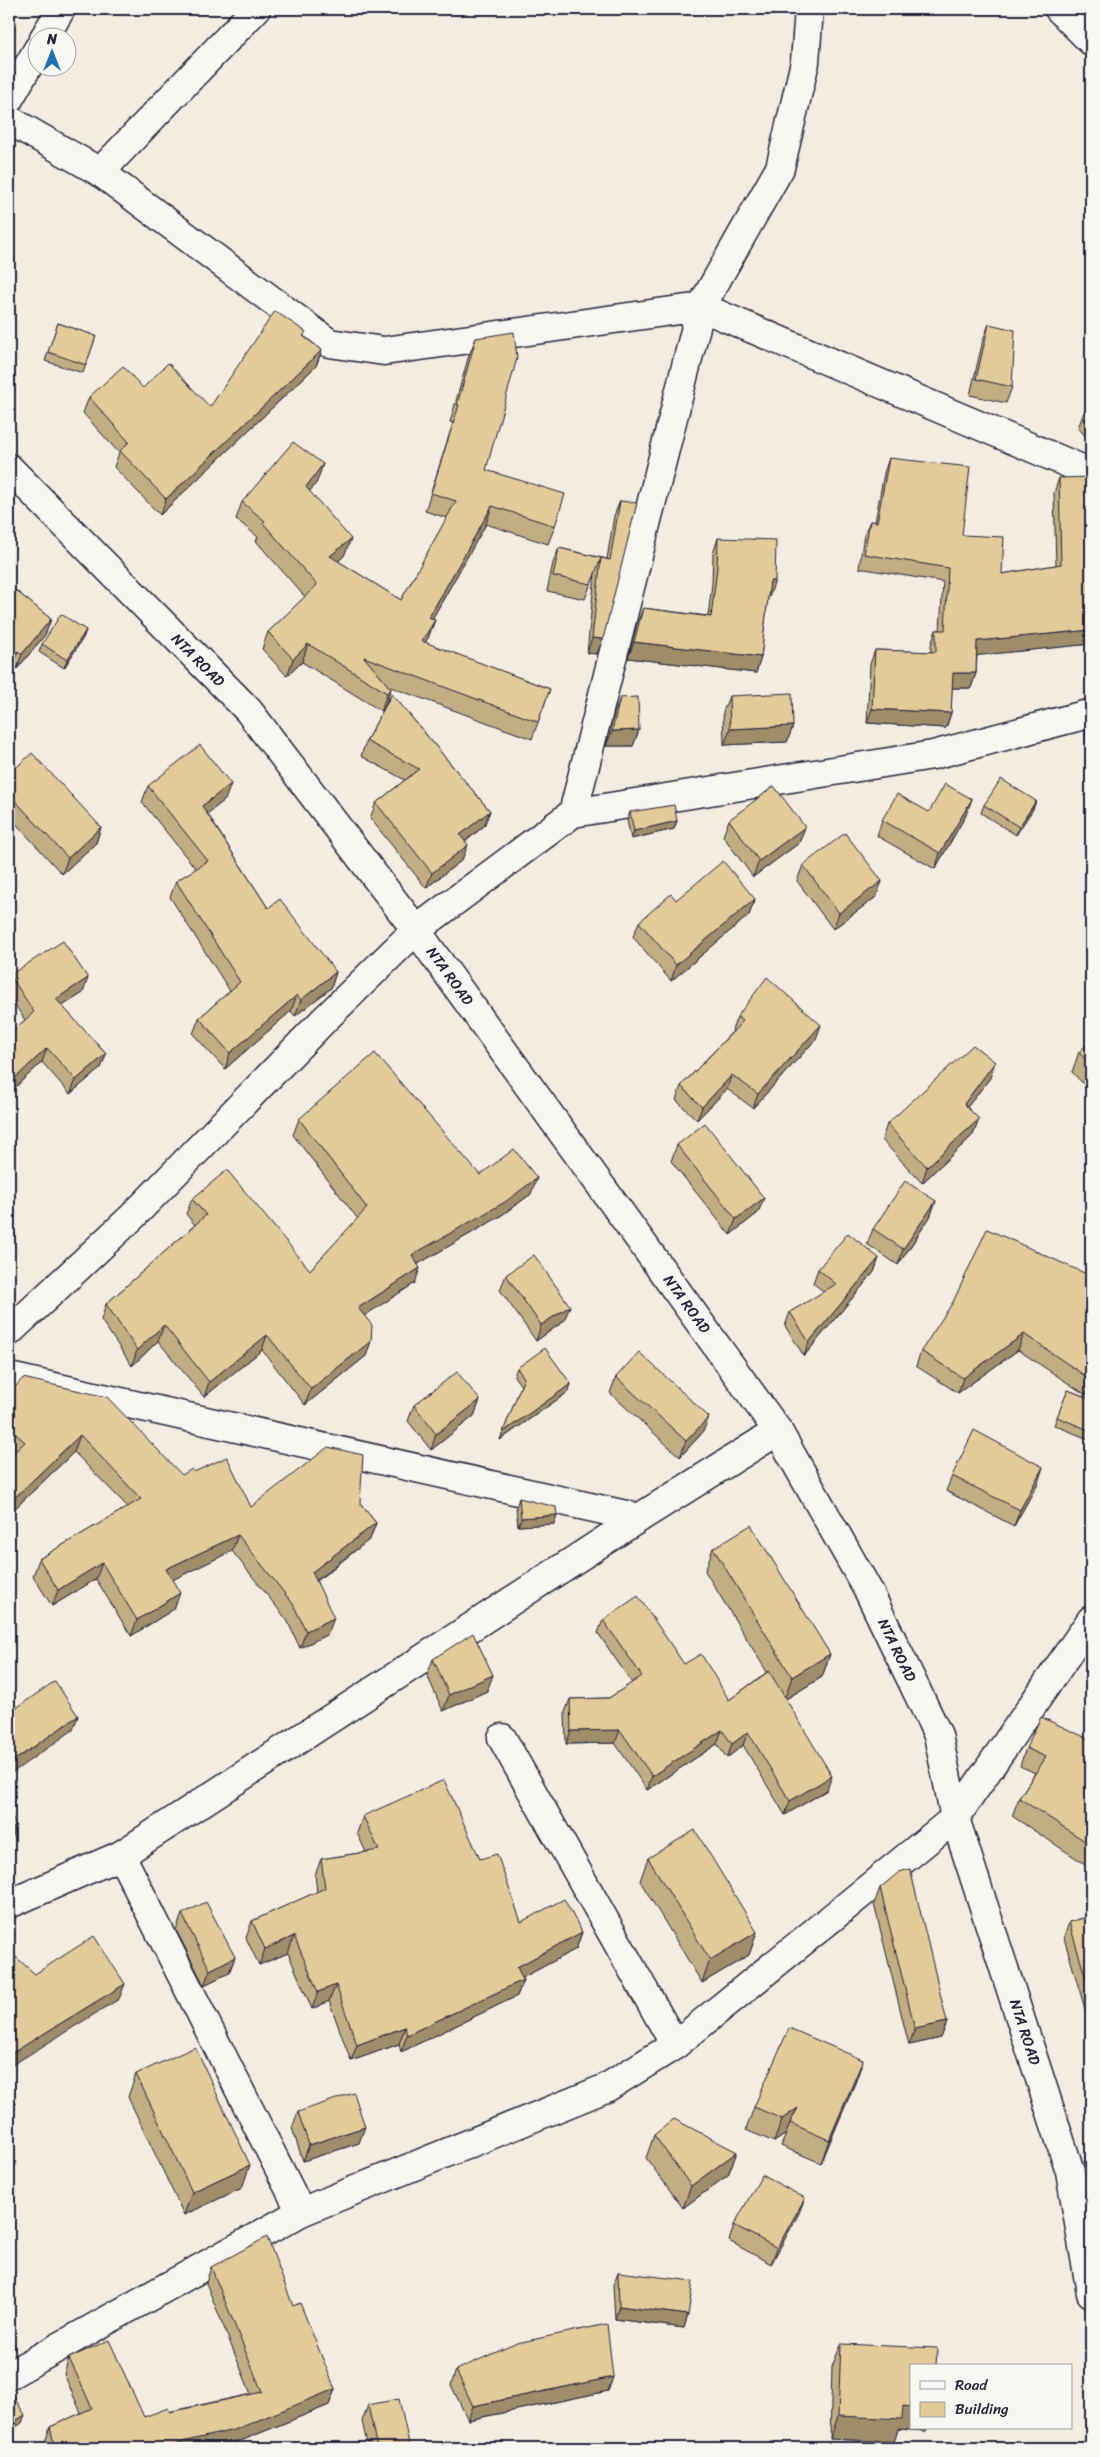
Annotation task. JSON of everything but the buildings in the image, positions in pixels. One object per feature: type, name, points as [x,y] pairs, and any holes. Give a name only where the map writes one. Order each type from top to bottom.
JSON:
[{"type":"street","points":[[50,28],[61,9]]},
{"type":"street","points":[[100,172],[256,9]]},
{"type":"street","points":[[573,813],[702,307],[780,168],[805,62],[809,9]]},
{"type":"street","points":[[1059,9],[1091,40]]},
{"type":"street","points":[[9,99],[28,66]]},
{"type":"street","points":[[9,120],[100,172],[330,342],[384,351],[702,307],[1091,473]]},
{"type":"street","name":"NTA ROAD","points":[[9,468],[248,710],[416,930],[778,1431],[869,1592],[938,1735],[955,1818],[1070,2171],[1091,2293]]},
{"type":"street","points":[[9,1332],[132,1217],[325,1019],[416,930],[573,813],[933,755],[1088,714]]},
{"type":"street","points":[[9,1377],[638,1518]]},
{"type":"street","points":[[9,1904],[121,1855],[638,1518],[778,1431]]},
{"type":"street","points":[[9,2374],[301,2212],[606,2088],[675,2045],[955,1818],[1091,1620]]},
{"type":"street","points":[[502,1738],[675,2045]]},
{"type":"street","points":[[121,1855],[301,2212]]}]
